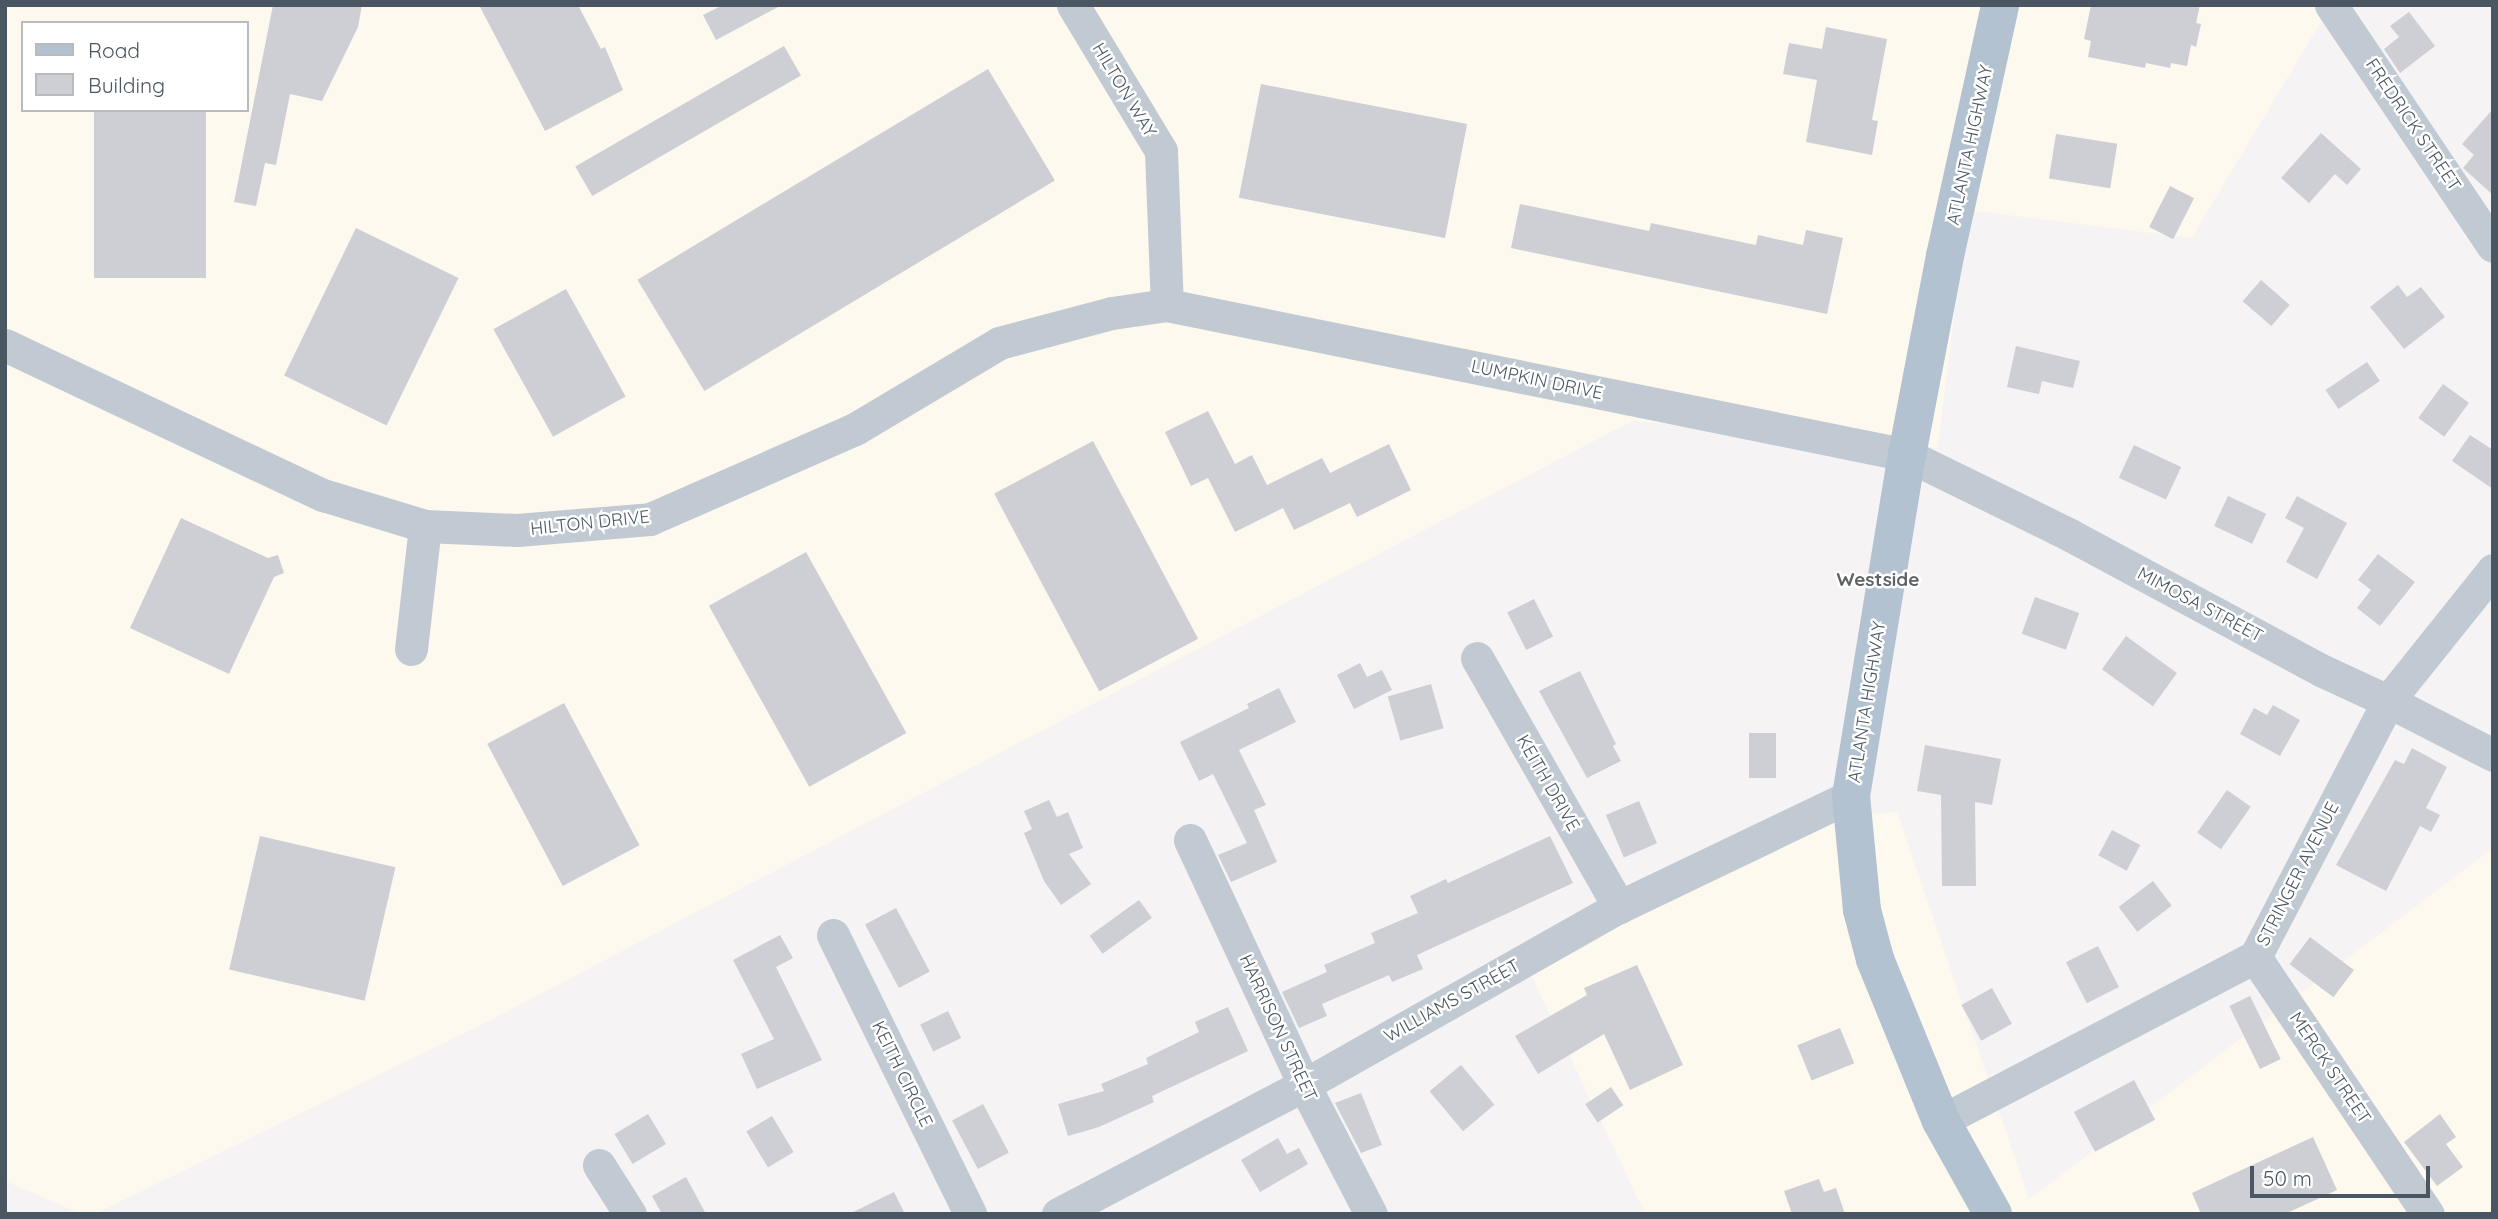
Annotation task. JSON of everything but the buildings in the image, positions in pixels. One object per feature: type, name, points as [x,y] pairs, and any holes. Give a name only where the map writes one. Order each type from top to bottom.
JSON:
[{"type":"main road","name":"ATLANTA HIGHWAY","points":[[1993,1214],[1941,1121],[1875,959],[1862,910],[1851,796],[1907,455],[1945,256],[2000,5]]},
{"type":"street","name":"HILTON WAY","points":[[1073,5],[1161,151],[1167,305]]},
{"type":"street","name":"FREDRICK STREET","points":[[2331,5],[2489,228]]},
{"type":"street","name":"LUMPKIN DRIVE","points":[[1167,305],[1907,455]]},
{"type":"street","name":"HILTON DRIVE","points":[[5,345],[323,495],[425,526],[517,530],[650,520],[855,429],[999,343],[1112,313],[1167,305]]},
{"type":"street","name":"MIMOSA STREET","points":[[1907,455],[2070,535],[2323,671],[2493,755]]},
{"type":"street","points":[[411,649],[425,526]]},
{"type":"street","name":"STRINGER AVENUE","points":[[1941,1121],[2255,957],[2388,701],[2493,570]]},
{"type":"street","name":"KEITH DRIVE","points":[[1477,658],[1619,907]]},
{"type":"street","name":"WILLIAMS STREET","points":[[1058,1214],[1304,1084],[1619,907],[1851,796]]},
{"type":"street","name":"HARRISON STREET","points":[[1190,841],[1304,1084],[1371,1214]]},
{"type":"street","name":"KEITH CIRCLE","points":[[833,935],[970,1214]]},
{"type":"street","name":"MERCK STREET","points":[[2255,957],[2428,1214]]},
{"type":"street","points":[[599,1165],[630,1214]]},
{"type":"shaded area","points":[[5,5],[2321,5],[2326,13],[2192,238],[1967,210],[1938,448],[1632,421],[487,1022],[95,1214],[81,1214],[5,1181]]},
{"type":"shaded area","points":[[1897,812],[2029,1199],[2493,848],[2493,1214],[1645,1214],[1519,950],[1801,820]]},
{"type":"district","name":"Westside","points":[[1878,580]]}]
